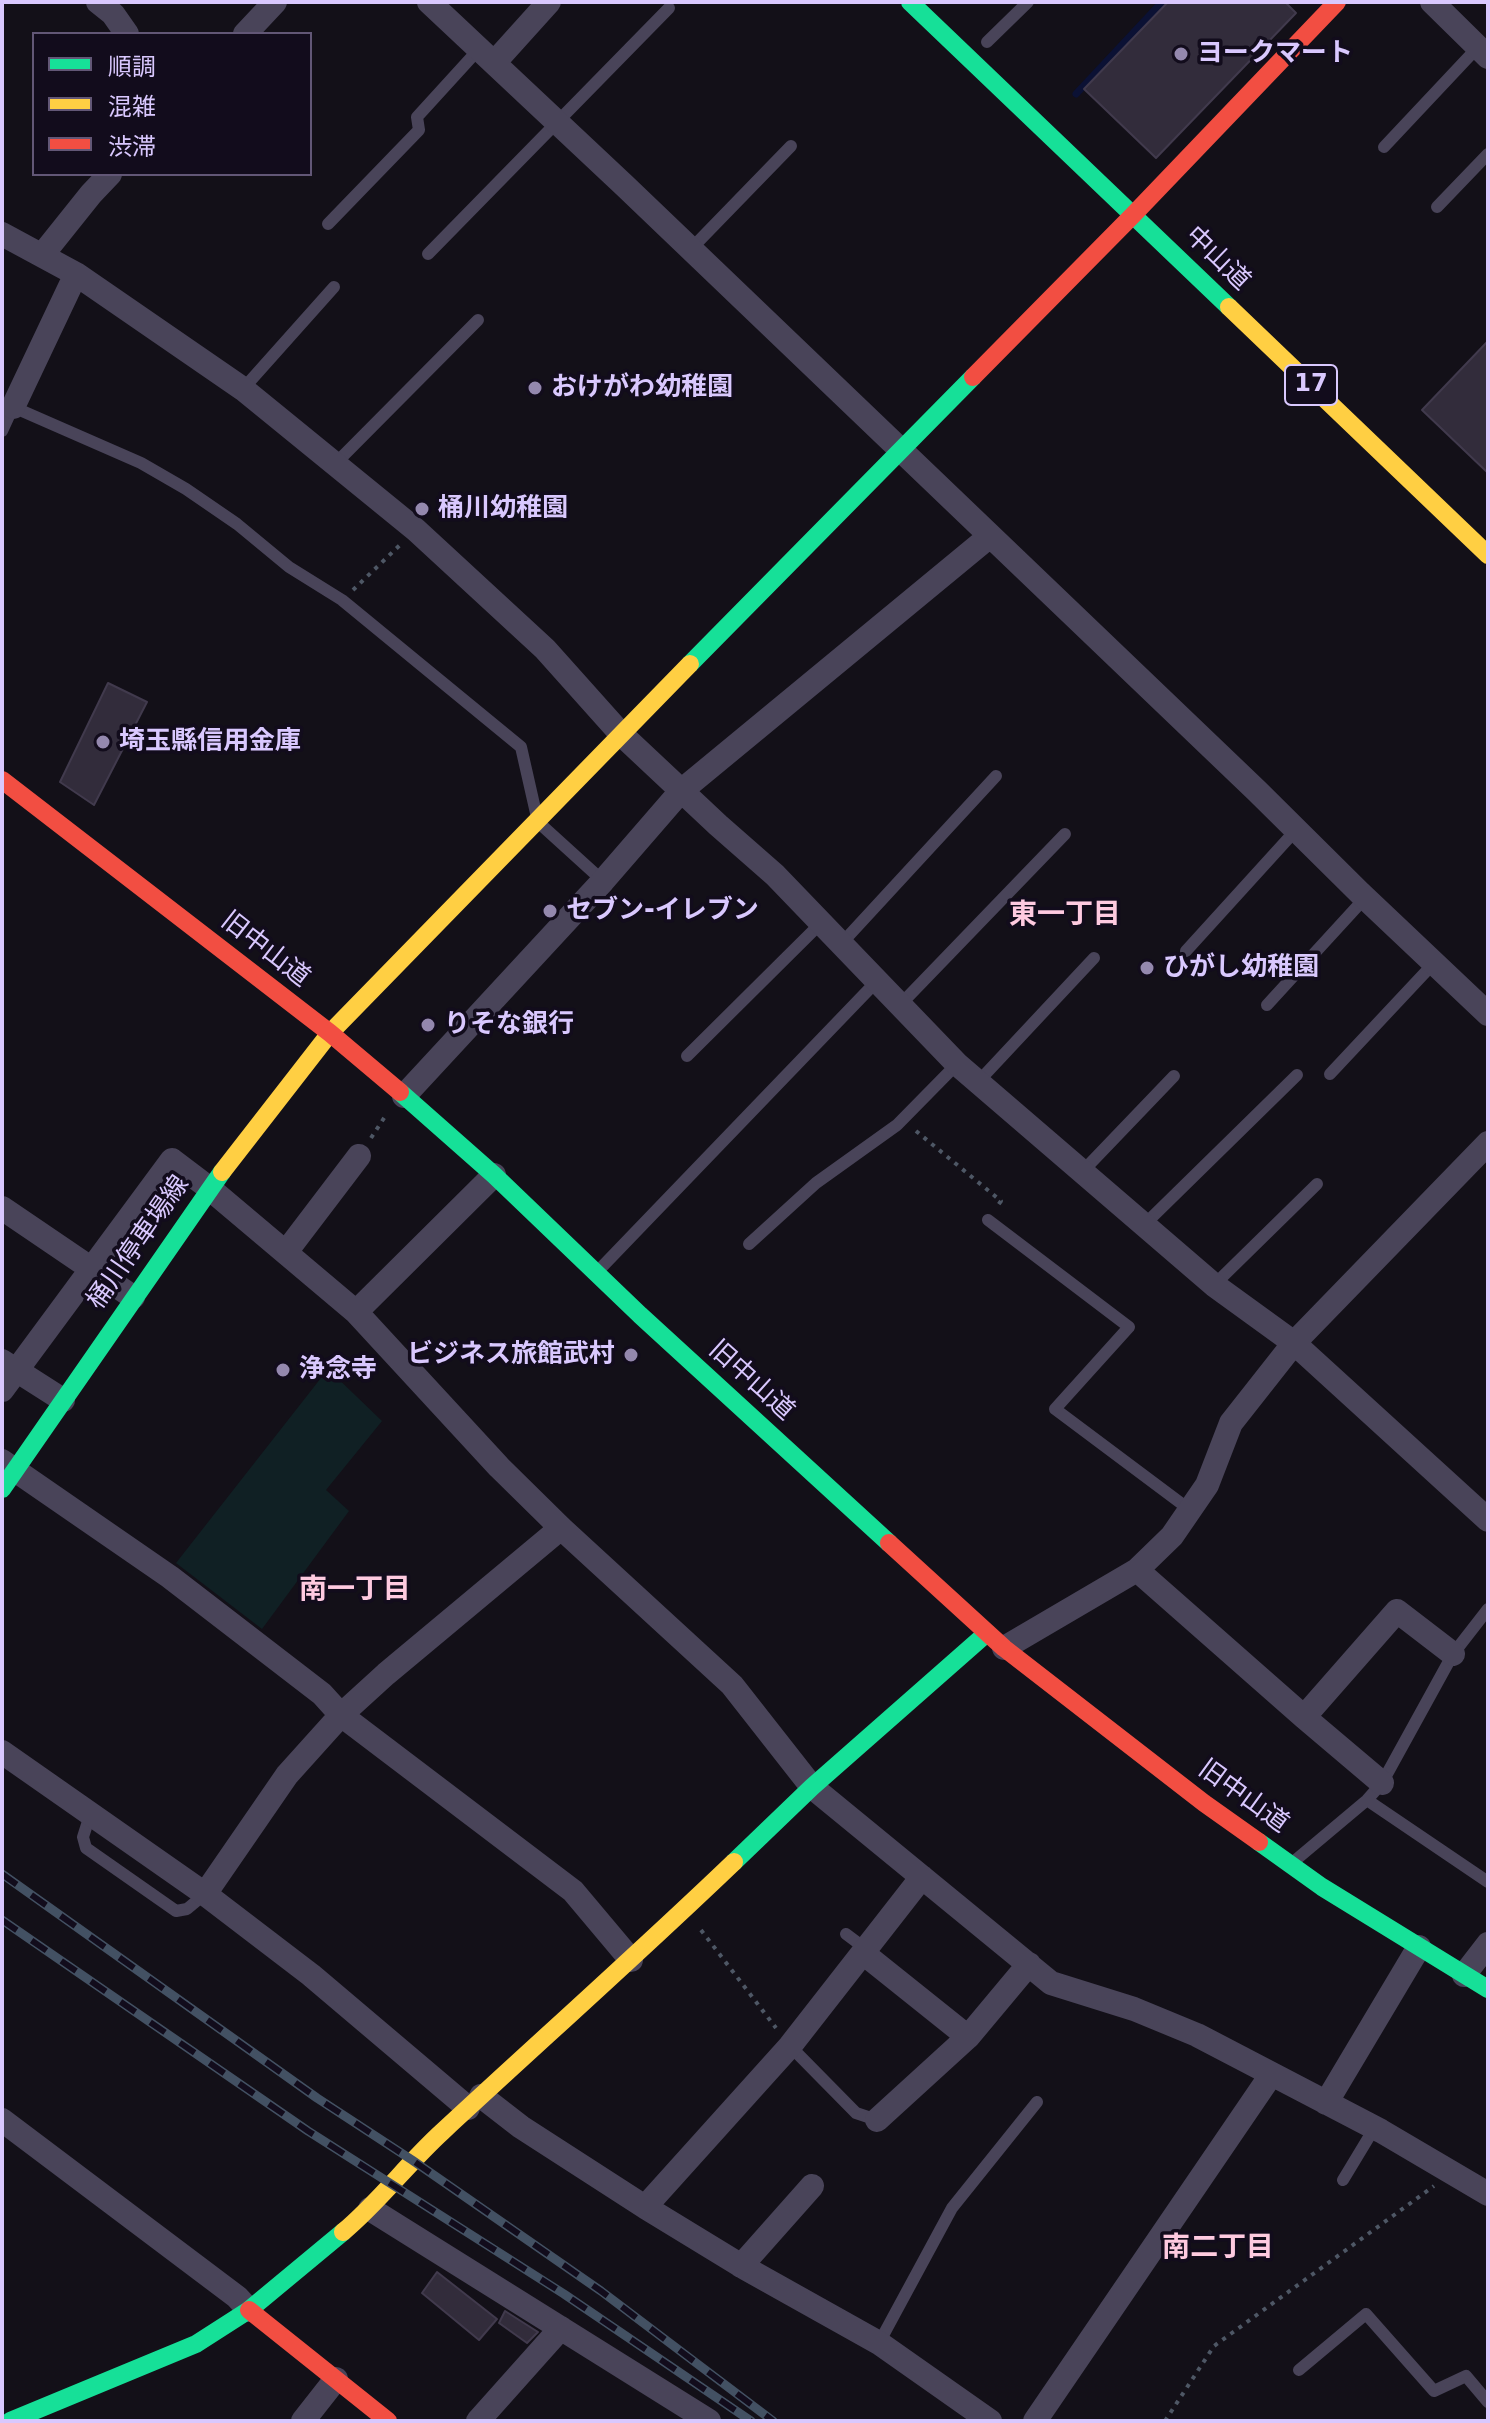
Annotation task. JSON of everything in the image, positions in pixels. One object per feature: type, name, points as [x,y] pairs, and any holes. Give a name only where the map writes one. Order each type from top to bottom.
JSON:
[{"type":"main road","name":"中山道","points":[[910,2],[1488,555]]},
{"type":"main road","name":"桶川停車場線","points":[[6,1473],[63,1400],[209,1188],[330,1033],[1133,215],[1337,2]]},
{"type":"main road","name":"旧中山道","points":[[2,780],[330,1033],[402,1095],[494,1175],[596,1274],[996,1640],[1204,1803],[1322,1887],[1488,1989]]},
{"type":"main road","points":[[10,2421],[196,2344],[249,2310],[370,2209],[412,2160],[631,1960],[812,1787],[996,1640]]},
{"type":"main road","points":[[249,2310],[388,2421]]},
{"type":"street","points":[[98,2],[113,14],[126,32]]},
{"type":"street","points":[[247,32],[275,2]]},
{"type":"street","points":[[429,2],[691,249],[1488,1014]]},
{"type":"street","points":[[486,56],[549,2]]},
{"type":"street","points":[[1432,2],[1483,52]]},
{"type":"street","points":[[43,254],[108,176]]},
{"type":"street","points":[[2,234],[76,274],[243,389],[416,530],[545,649],[621,734],[775,875],[957,1064],[1214,1285],[1294,1343],[1488,1520]]},
{"type":"street","points":[[13,407],[76,274]]},
{"type":"street","points":[[402,1095],[603,881],[681,791],[990,536]]},
{"type":"street","points":[[996,1640],[1137,1570],[1172,1536],[1207,1485],[1231,1423],[1294,1343],[1488,1143]]},
{"type":"street","points":[[286,1252],[359,1156]]},
{"type":"street","points":[[63,1400],[6,1374],[172,1160],[356,1312],[499,1467],[732,1685],[812,1787],[1051,1983],[1134,2009],[1197,2035],[1375,2127],[1488,2194]]},
{"type":"street","points":[[356,1312],[494,1175]]},
{"type":"street","points":[[2,1208],[133,1297]]},
{"type":"street","points":[[6,1473],[170,1577],[322,1694],[341,1715],[573,1891],[631,1960]]},
{"type":"street","points":[[205,1894],[287,1775],[341,1715],[561,1528]]},
{"type":"street","points":[[1137,1570],[1304,1717],[1374,1791]]},
{"type":"street","points":[[1304,1717],[1397,1611],[1453,1654]]},
{"type":"street","points":[[2,1752],[205,1894],[474,2102],[521,2127],[741,2266],[879,2343],[990,2421]]},
{"type":"street","points":[[645,2207],[790,2046],[922,1877]]},
{"type":"street","points":[[1464,1975],[1488,1944]]},
{"type":"street","points":[[1326,2103],[1419,1947]]},
{"type":"street","points":[[864,1951],[968,2037]]},
{"type":"street","points":[[877,2120],[968,2037],[1029,1964]]},
{"type":"street","points":[[1035,2421],[1271,2075]]},
{"type":"street","points":[[2,2120],[237,2297],[249,2310]]},
{"type":"street","points":[[741,2266],[812,2186]]},
{"type":"street","points":[[370,2209],[709,2421]]},
{"type":"street","points":[[478,2421],[561,2328]]},
{"type":"street","points":[[303,2421],[336,2379]]},
{"type":"lane","points":[[988,42],[1028,2]]},
{"type":"lane","points":[[428,254],[669,8]]},
{"type":"lane","points":[[1384,147],[1483,52]]},
{"type":"lane","points":[[328,224],[419,130],[417,117],[486,56]]},
{"type":"lane","points":[[691,249],[791,146]]},
{"type":"lane","points":[[1437,207],[1488,154]]},
{"type":"lane","points":[[243,389],[334,287]]},
{"type":"lane","points":[[335,464],[478,320]]},
{"type":"lane","points":[[2,431],[13,407],[141,463],[186,489],[237,524],[289,567],[342,600],[521,747],[538,822],[603,881]]},
{"type":"lane","points":[[841,944],[996,776]]},
{"type":"lane","points":[[1186,951],[1296,830]]},
{"type":"lane","points":[[900,1005],[1065,834]]},
{"type":"lane","points":[[1267,1005],[1365,898]]},
{"type":"lane","points":[[687,1056],[821,923]]},
{"type":"lane","points":[[978,1082],[1094,958]]},
{"type":"lane","points":[[1330,1074],[1434,963]]},
{"type":"lane","points":[[596,1274],[877,981]]},
{"type":"lane","points":[[749,1244],[816,1183],[902,1120],[957,1064]]},
{"type":"lane","points":[[1144,1225],[1297,1075]]},
{"type":"lane","points":[[1082,1172],[1174,1076]]},
{"type":"lane","points":[[1214,1285],[1317,1184]]},
{"type":"lane","points":[[988,1220],[1129,1327],[1055,1409],[1190,1510]]},
{"type":"lane","points":[[1291,1865],[1374,1791],[1453,1654],[1488,1609]]},
{"type":"lane","points":[[1374,1791],[1488,1882]]},
{"type":"lane","points":[[846,1934],[864,1951]]},
{"type":"lane","points":[[790,2046],[856,2113],[877,2120]]},
{"type":"lane","points":[[879,2343],[952,2208],[1037,2102]]},
{"type":"lane","points":[[1343,2180],[1375,2127]]},
{"type":"lane","points":[[1299,2370],[1366,2314],[1434,2391],[1466,2376],[1488,2402]]},
{"type":"path","points":[[342,600],[416,530]]},
{"type":"path","points":[[359,1156],[402,1095]]},
{"type":"path","points":[[902,1120],[1001,1201],[988,1220]]},
{"type":"path","points":[[685,1909],[790,2046]]},
{"type":"path","points":[[1165,2421],[1214,2346],[1454,2172]]},
{"type":"shaded area","points":[[328,1369],[382,1421],[326,1490],[349,1511],[262,1629],[176,1563]]},
{"type":"building","points":[[1168,2],[1285,2],[1296,13],[1156,158],[1084,89]]},
{"type":"building","points":[[1488,341],[1488,473],[1422,410]]},
{"type":"building","name":"埼玉縣信用金庫","points":[[108,683],[147,702],[94,805],[60,782]]},
{"type":"building","points":[[437,2272],[497,2319],[479,2340],[422,2293]]},
{"type":"building","points":[[505,2311],[538,2332],[527,2343],[499,2323]]},
{"type":"waterway","points":[[1076,94],[1162,2]]},
{"type":"railway","points":[[2,1874],[317,2098],[601,2291],[773,2421]]},
{"type":"railway","points":[[2,1920],[308,2131],[564,2294],[751,2421]]},
{"type":"traffic: fast","points":[[910,2],[1229,307]]},
{"type":"traffic: fast","points":[[690,664],[973,377]]},
{"type":"traffic: fast","points":[[400,1092],[494,1175],[640,1315],[889,1543]]},
{"type":"traffic: fast","points":[[2,1489],[222,1172]]},
{"type":"traffic: fast","points":[[734,1862],[812,1787],[987,1633]]},
{"type":"traffic: fast","points":[[1259,1842],[1322,1887],[1488,1989]]},
{"type":"traffic: fast","points":[[10,2421],[196,2344],[249,2310],[343,2232]]},
{"type":"traffic: slow","points":[[1229,307],[1488,555]]},
{"type":"traffic: slow","points":[[222,1172],[330,1033],[690,664]]},
{"type":"traffic: slow","points":[[343,2232],[442,2132],[734,1862]]},
{"type":"traffic: jam","points":[[973,377],[1337,2]]},
{"type":"traffic: jam","points":[[2,780],[330,1033],[400,1092]]},
{"type":"traffic: jam","points":[[889,1543],[1004,1648],[1259,1842]]},
{"type":"traffic: jam","points":[[249,2310],[388,2421]]},
{"type":"place","name":"ヨークマート","points":[[1181,54]]},
{"type":"place","name":"おけがわ幼稚園","points":[[535,388]]},
{"type":"place","name":"桶川幼稚園","points":[[422,509]]},
{"type":"place","name":"埼玉縣信用金庫","points":[[103,742]]},
{"type":"place","name":"セブン-イレブン","points":[[550,911]]},
{"type":"place","name":"ひがし幼稚園","points":[[1147,968]]},
{"type":"place","name":"りそな銀行","points":[[428,1025]]},
{"type":"place","name":"ビジネス旅館武村","points":[[631,1355]]},
{"type":"place","name":"浄念寺","points":[[283,1370]]},
{"type":"district","name":"東一丁目","points":[[1065,916]]},
{"type":"district","name":"南一丁目","points":[[355,1591]]},
{"type":"district","name":"南二丁目","points":[[1218,2249]]}]
